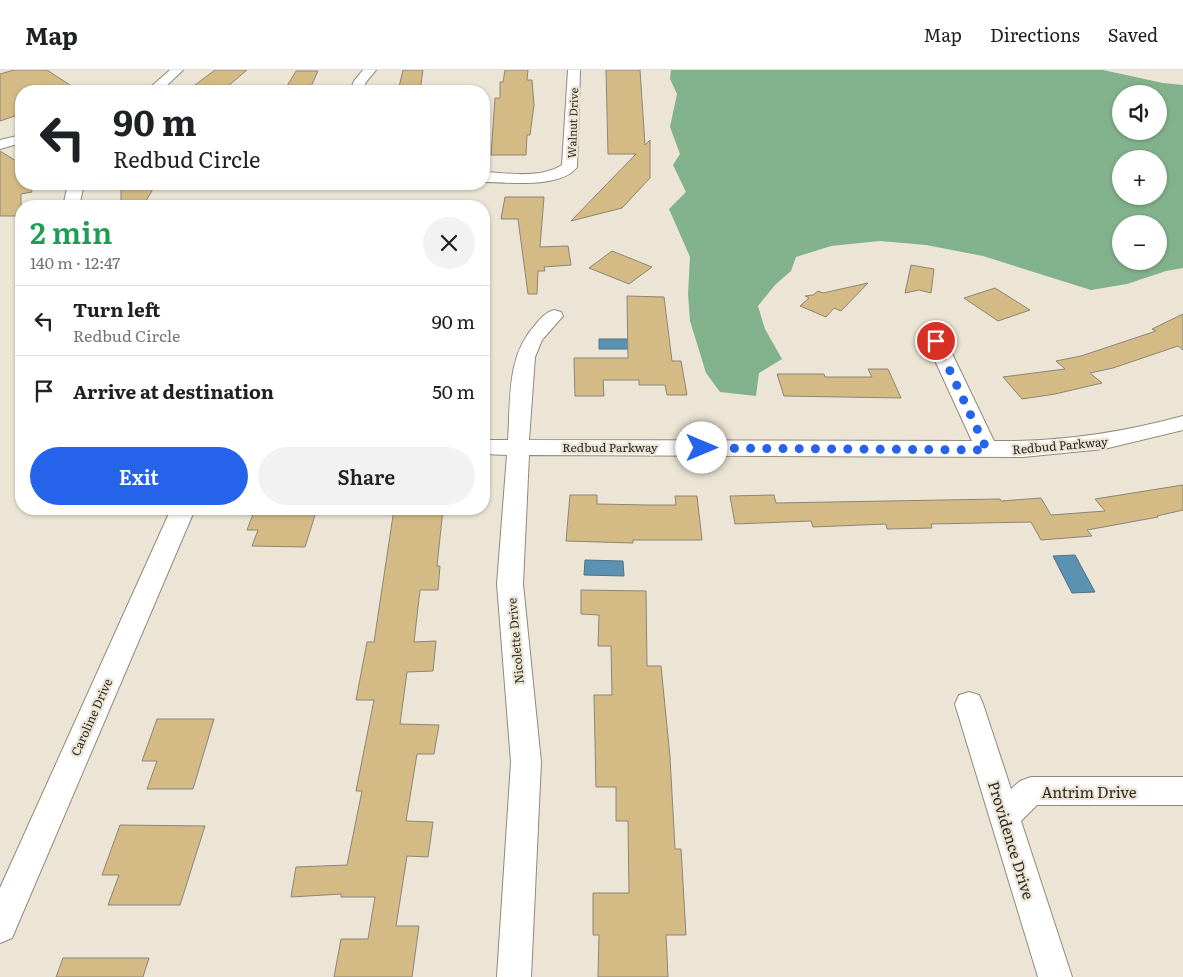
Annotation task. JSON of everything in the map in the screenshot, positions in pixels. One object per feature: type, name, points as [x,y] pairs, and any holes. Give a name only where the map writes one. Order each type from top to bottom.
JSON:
[{"type":"street","points":[[161,85],[177,70]]},
{"type":"street","points":[[358,85],[370,70]]},
{"type":"street","name":"Walnut Drive","points":[[490,177],[538,177],[563,172],[570,167],[574,70]]},
{"type":"street","points":[[0,145],[15,141]]},
{"type":"street","name":"Nicolette Drive","points":[[514,977],[526,762],[510,584],[522,366],[526,349],[536,334],[554,316]]},
{"type":"street","points":[[936,341],[987,450]]},
{"type":"street","name":"Redbud Parkway","points":[[490,447],[987,450],[1062,447],[1103,442],[1140,436],[1183,423]]},
{"type":"street","name":"Caroline Drive","points":[[0,926],[179,515]]},
{"type":"street","name":"Providence Drive","points":[[969,704],[1055,977]]},
{"type":"street","name":"Antrim Drive","points":[[1005,815],[1031,792],[1183,791]]},
{"type":"green space","points":[[671,70],[1103,70],[1163,83],[1183,85],[1183,268],[1166,271],[1127,284],[1091,290],[983,256],[926,245],[880,241],[831,246],[796,257],[791,271],[775,285],[758,306],[765,329],[782,359],[759,373],[756,396],[720,392],[706,373],[690,321],[688,294],[690,257],[669,209],[686,192],[673,165],[680,154],[670,127],[677,94],[670,79]]},
{"type":"water","points":[[599,339],[629,339],[630,349],[599,349]]},
{"type":"water","points":[[1075,555],[1095,592],[1072,593],[1053,556]]},
{"type":"water","points":[[585,560],[623,561],[624,576],[584,575]]},
{"type":"building","points":[[14,70],[47,70],[70,85],[15,85],[15,116],[0,121],[0,74]]},
{"type":"building","points":[[215,70],[247,70],[229,85],[195,85]]},
{"type":"building","points":[[403,70],[423,70],[421,85],[399,85]]},
{"type":"building","points":[[505,70],[528,70],[527,80],[532,80],[534,105],[530,135],[527,135],[526,155],[491,155],[495,98],[500,98],[500,82],[503,82]]},
{"type":"building","points":[[606,70],[640,70],[645,145],[650,140],[650,178],[622,208],[571,221],[636,154],[608,154]]},
{"type":"building","points":[[296,71],[318,71],[312,85],[288,85]]},
{"type":"building","points":[[0,151],[15,160],[15,190],[32,190],[32,192],[21,194],[21,200],[15,200],[15,216],[0,216]]},
{"type":"building","points":[[121,190],[152,190],[147,200],[121,200]]},
{"type":"building","points":[[505,197],[544,197],[540,247],[568,246],[571,265],[544,267],[545,271],[538,271],[537,294],[528,294],[518,219],[501,219]]},
{"type":"building","points":[[612,251],[652,267],[629,284],[589,268]]},
{"type":"building","points":[[911,265],[934,269],[931,293],[919,290],[905,293]]},
{"type":"building","points":[[868,283],[841,311],[834,308],[826,317],[800,306],[809,298],[805,296],[813,295],[818,291],[823,293]]},
{"type":"building","points":[[995,288],[1030,310],[998,321],[964,298]]},
{"type":"building","points":[[627,296],[664,297],[672,361],[681,361],[687,395],[667,395],[665,385],[639,385],[639,380],[603,380],[604,396],[575,396],[574,358],[628,358]]},
{"type":"building","points":[[1183,314],[1183,350],[1178,346],[1113,368],[1090,373],[1102,383],[1055,394],[1022,399],[1003,377],[1065,369],[1056,361],[1081,356],[1156,331],[1152,329]]},
{"type":"building","points":[[868,369],[888,369],[901,398],[784,396],[777,374],[872,377]]},
{"type":"building","points":[[1183,485],[1183,510],[1158,517],[1087,530],[1092,536],[1041,540],[1031,522],[931,524],[932,528],[887,529],[886,524],[813,527],[811,521],[735,524],[730,496],[774,495],[776,503],[1000,499],[1001,501],[1041,498],[1051,515],[1105,511],[1095,499]]},
{"type":"building","points":[[570,495],[597,495],[597,504],[648,505],[676,505],[675,496],[697,496],[702,540],[633,540],[633,543],[566,541]]},
{"type":"building","points":[[253,515],[315,515],[305,547],[252,546],[258,530],[247,530]]},
{"type":"building","points":[[393,515],[442,515],[437,566],[440,566],[438,590],[420,590],[414,642],[436,641],[433,671],[407,672],[400,724],[439,725],[434,754],[417,754],[406,821],[433,822],[428,857],[407,856],[396,926],[419,926],[412,977],[334,977],[341,939],[368,939],[375,897],[341,897],[341,894],[291,897],[296,867],[347,865],[362,791],[356,791],[374,700],[356,700],[367,642],[374,642]]},
{"type":"building","points":[[581,590],[646,591],[647,666],[661,666],[670,757],[675,849],[681,849],[686,935],[666,935],[668,977],[598,977],[599,935],[593,935],[593,893],[629,893],[628,821],[616,821],[616,787],[596,787],[594,695],[612,695],[611,646],[598,646],[599,615],[581,614]]},
{"type":"building","points":[[157,719],[214,719],[193,789],[147,789],[157,761],[142,761]]},
{"type":"building","points":[[120,825],[205,826],[180,905],[108,905],[119,875],[102,875]]},
{"type":"building","points":[[63,958],[149,958],[143,977],[56,977]]},
{"type":"route","points":[[702,448],[987,450],[936,341]]}]
